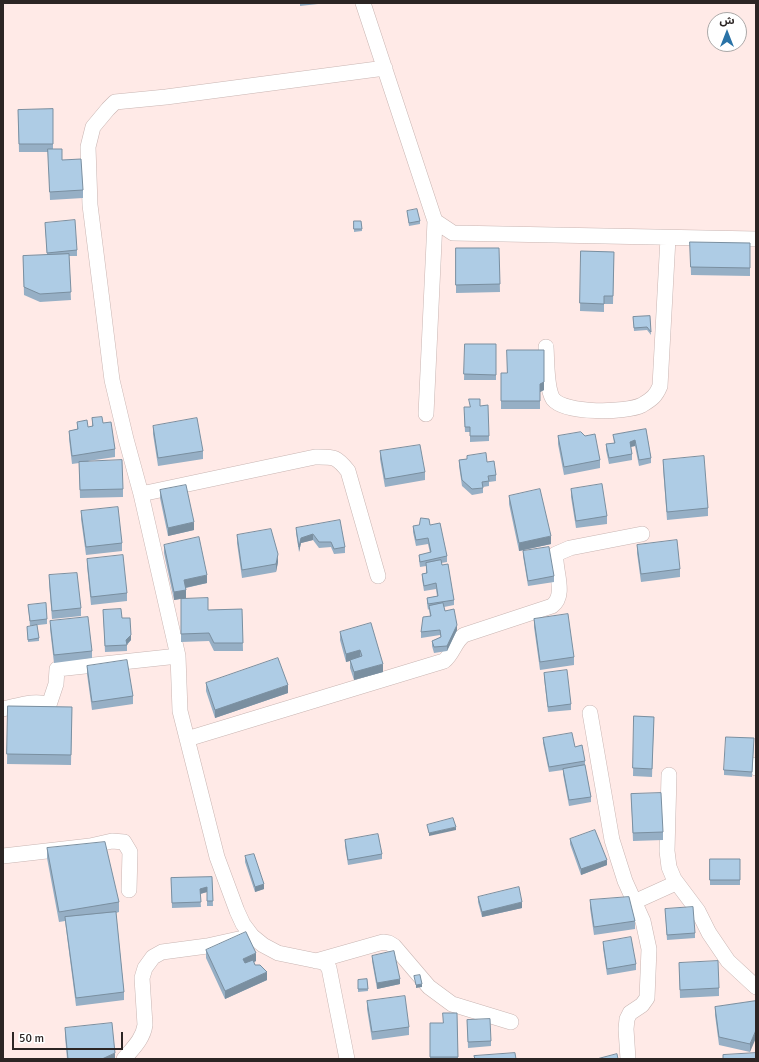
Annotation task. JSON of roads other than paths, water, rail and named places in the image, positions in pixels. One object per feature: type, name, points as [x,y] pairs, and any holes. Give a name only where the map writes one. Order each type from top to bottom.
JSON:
[{"type":"street","points":[[363,3],[435,221],[426,414]]},
{"type":"street","points":[[347,1059],[332,974],[326,963],[278,953],[263,945],[252,936],[243,924],[237,911],[217,857],[180,711],[178,656],[141,494],[112,380],[90,205],[88,147],[93,127],[115,102],[174,96],[385,68]]},
{"type":"street","points":[[435,221],[453,233],[756,239]]},
{"type":"street","points":[[546,347],[550,389],[554,399],[564,406],[583,410],[610,412],[641,406],[657,395],[660,386],[668,238]]},
{"type":"street","points":[[141,494],[316,457],[338,459],[348,471],[378,576]]},
{"type":"street","points":[[187,739],[444,662],[459,638],[464,635],[556,604],[560,592],[555,561],[556,554],[570,548],[642,534]]},
{"type":"street","points":[[3,709],[42,702],[49,705],[56,684],[57,669],[178,656]]},
{"type":"street","points":[[590,713],[612,840],[625,881],[643,922],[649,949],[647,998],[642,1005],[630,1013],[627,1019],[626,1029],[628,1059]]},
{"type":"street","points":[[669,775],[667,851],[669,867],[676,883],[698,911],[709,933],[728,962],[756,986]]},
{"type":"street","points":[[3,856],[90,846],[112,841],[124,842],[130,852],[129,890]]},
{"type":"street","points":[[634,902],[676,883]]},
{"type":"street","points":[[124,1059],[144,1032],[145,1025],[142,978],[145,968],[153,957],[162,952],[207,946],[252,936]]},
{"type":"street","points":[[316,961],[383,942],[390,943],[429,987],[452,1004],[511,1022]]}]
